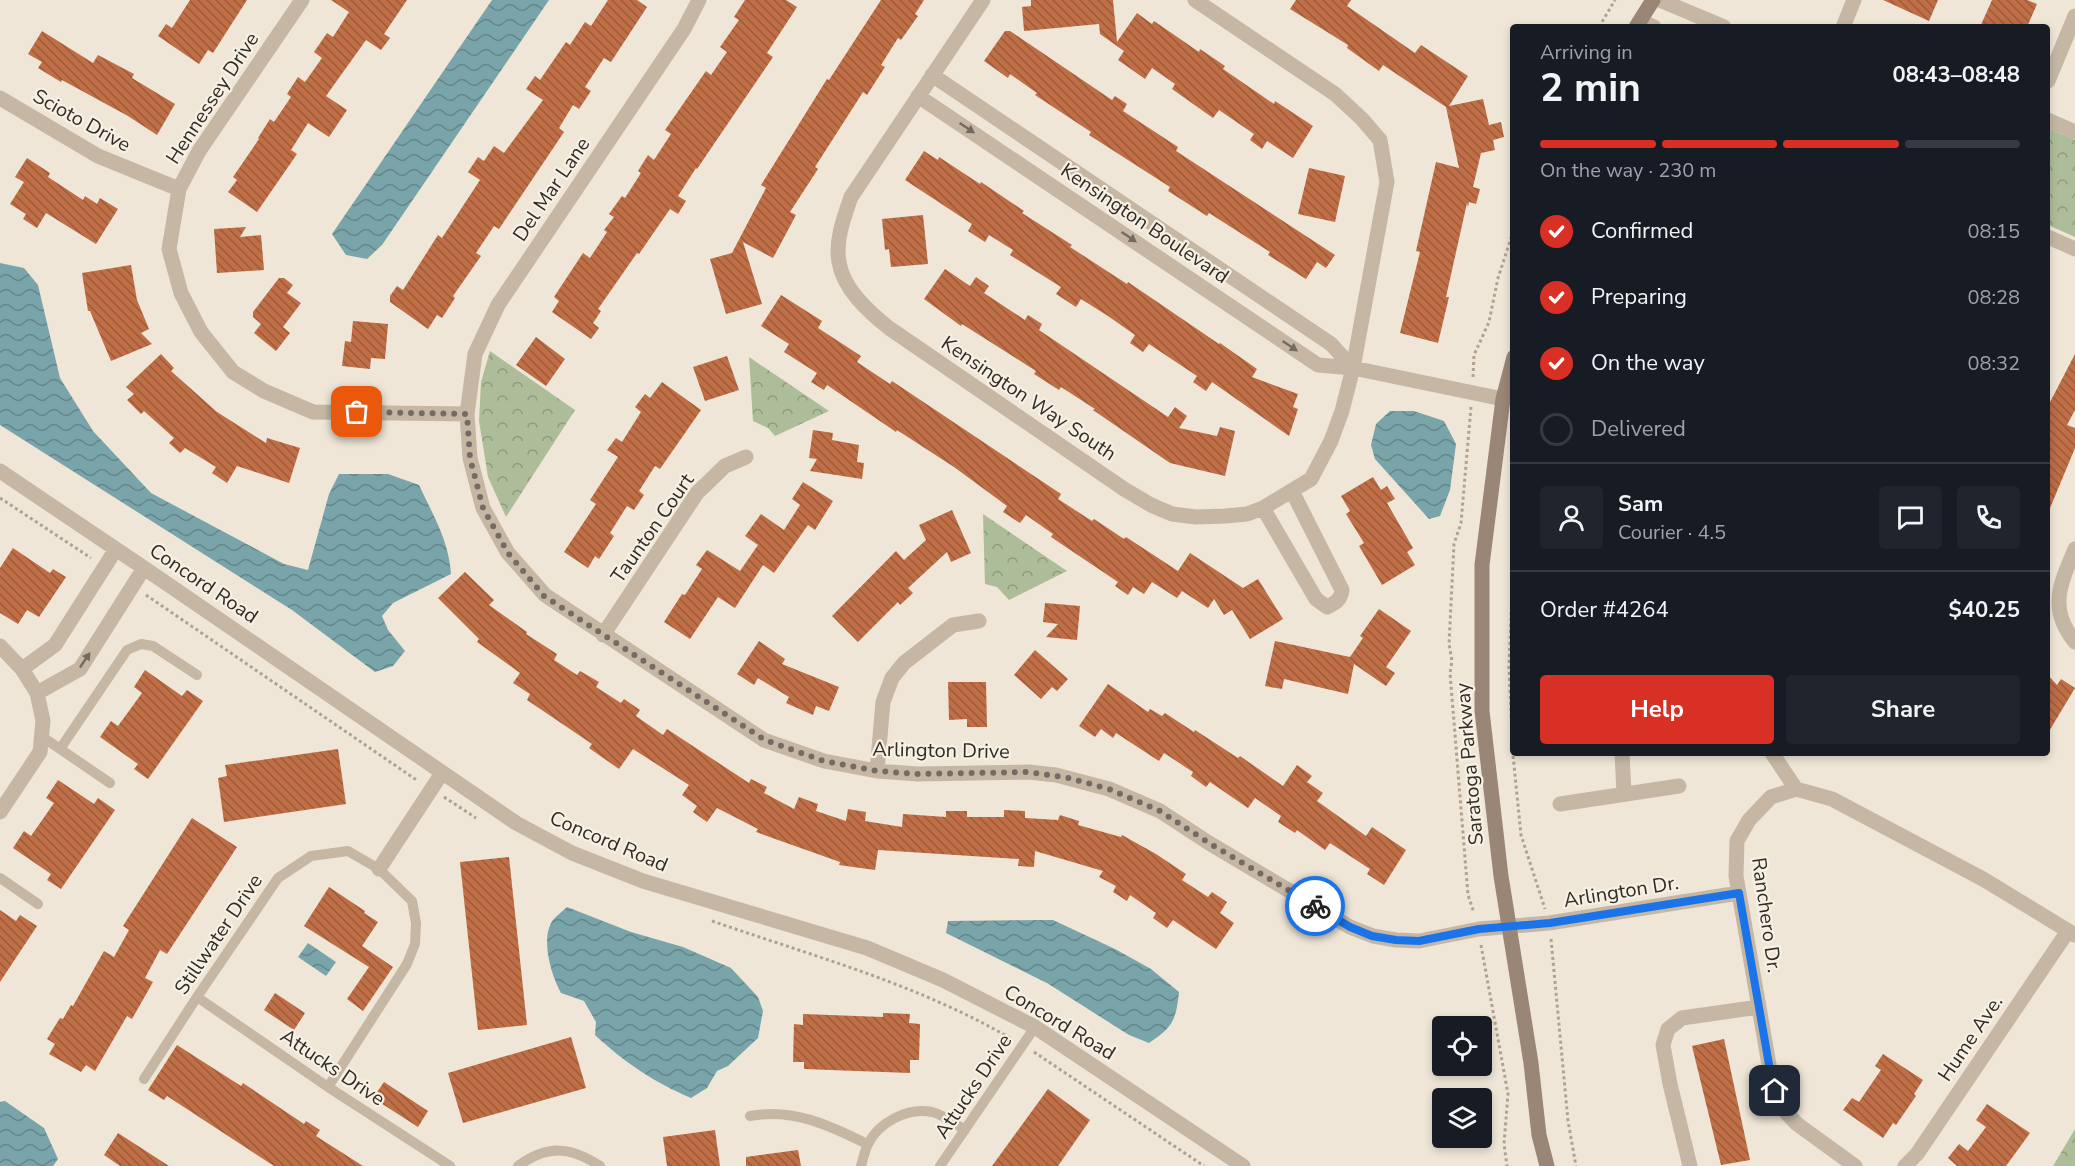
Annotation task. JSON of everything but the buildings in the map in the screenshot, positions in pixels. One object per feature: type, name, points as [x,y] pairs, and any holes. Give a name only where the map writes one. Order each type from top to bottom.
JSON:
[{"type":"street","name":"Hennessey Drive","points":[[302,0],[199,151],[179,189],[169,249],[181,293],[201,332],[233,372],[264,391],[313,412],[467,414]]},
{"type":"street","name":"Del Mar Lane","points":[[467,414],[475,354],[498,305],[684,29],[699,0]]},
{"type":"street","name":"Kensington Way South","points":[[983,0],[851,197],[841,231],[839,262],[848,284],[874,316],[889,328],[1124,489],[1172,514],[1196,517],[1247,514],[1263,508],[1311,479],[1331,441],[1342,411],[1353,368],[1387,182],[1380,140],[1362,119],[1335,94],[1195,0]]},
{"type":"street","points":[[1638,24],[1653,0]]},
{"type":"street","points":[[1660,0],[1717,24]]},
{"type":"street","points":[[1843,24],[1854,0]]},
{"type":"street","points":[[2050,76],[2075,16]]},
{"type":"street","name":"Kensington Boulevard","points":[[932,75],[1331,344],[1353,368]]},
{"type":"street","name":"Kensington Boulevard","points":[[918,96],[1318,365],[1353,368],[1503,399]]},
{"type":"street","name":"Scioto Drive","points":[[0,98],[98,156],[179,189]]},
{"type":"street","points":[[2050,121],[2075,132]]},
{"type":"street","points":[[2050,238],[2075,249]]},
{"type":"street","name":"Saratoga Parkway","points":[[1510,372],[1503,399],[1482,565],[1482,711],[1501,876],[1531,1063],[1539,1135],[1547,1166]]},
{"type":"street","name":"Arlington Drive","points":[[467,414],[470,458],[483,508],[508,553],[544,596],[765,740],[824,761],[877,771],[918,774],[1028,772],[1074,779],[1109,789],[1160,811],[1350,927],[1372,936],[1419,941],[1479,929],[1510,926]]},
{"type":"street","name":"Taunton Court","points":[[603,635],[697,493],[725,466],[746,458]]},
{"type":"street","name":"Concord Road","points":[[0,471],[516,823],[572,853],[643,881],[867,948],[944,980],[1035,1027],[1244,1166]]},
{"type":"street","points":[[1263,508],[1316,599],[1327,607],[1338,601],[1342,596],[1342,590],[1292,491]]},
{"type":"street","points":[[22,669],[55,645],[116,549]]},
{"type":"street","points":[[2075,549],[2058,594],[2058,609],[2061,622],[2075,642]]},
{"type":"street","points":[[38,693],[80,669],[144,568]]},
{"type":"street","points":[[877,771],[883,702],[892,678],[904,663],[952,625],[980,621]]},
{"type":"street","points":[[0,646],[22,669],[38,693],[43,721],[40,752],[0,812]]},
{"type":"street","points":[[1622,756],[1624,793]]},
{"type":"street","points":[[1774,756],[1796,789],[1832,799],[1983,879],[2072,933]]},
{"type":"street","points":[[379,869],[442,773]]},
{"type":"street","points":[[1560,804],[1679,786]]},
{"type":"street","name":"Ranchero Dr.","points":[[1796,789],[1771,797],[1749,820],[1737,841],[1739,893],[1771,1076],[1779,1105],[1797,1124],[1855,1166]]},
{"type":"street","name":"Arlington Dr.","points":[[1510,926],[1550,923],[1739,893]]},
{"type":"street","name":"Hume Ave.","points":[[1905,1166],[1917,1154],[2072,933]]},
{"type":"street","points":[[1690,1166],[1663,1045],[1668,1029],[1682,1018],[1759,1007]]},
{"type":"lane","points":[[60,749],[127,650],[141,644],[153,646],[197,675]]},
{"type":"lane","points":[[41,736],[110,783]]},
{"type":"lane","name":"Stillwater Drive","points":[[144,1079],[278,878],[311,856],[348,851],[379,869],[412,901],[416,923],[415,944],[407,964],[328,1087]]},
{"type":"lane","points":[[0,878],[38,904]]},
{"type":"lane","name":"Attucks Drive","points":[[197,997],[328,1087],[450,1166]]},
{"type":"lane","name":"Attucks Drive","points":[[940,1166],[1035,1027]]},
{"type":"lane","points":[[861,1166],[867,1144],[877,1130],[903,1115],[922,1111],[946,1118],[965,1130]]},
{"type":"lane","points":[[750,1116],[769,1113],[789,1114],[812,1120],[867,1144]]},
{"type":"lane","points":[[518,1166],[536,1154],[549,1150],[563,1150],[588,1158],[600,1166]]},
{"type":"path","points":[[1601,24],[1615,0]]},
{"type":"path","points":[[1510,642],[1510,688]]},
{"type":"path","points":[[1513,756],[1521,835],[1550,923],[1568,1121],[1576,1166]]},
{"type":"green space","points":[[2050,129],[2075,140],[2075,237],[2050,226]]},
{"type":"green space","points":[[490,351],[575,410],[506,517],[488,477],[479,421],[481,382]]},
{"type":"green space","points":[[749,357],[829,411],[775,436],[768,428],[753,421]]},
{"type":"green space","points":[[983,514],[1067,571],[1009,600],[997,587],[985,584]]},
{"type":"green space","points":[[2075,1129],[2075,1166],[2053,1166]]},
{"type":"water","points":[[492,0],[549,0],[382,245],[367,259],[346,255],[332,234]]},
{"type":"water","points":[[0,263],[24,268],[38,285],[60,378],[93,431],[151,493],[284,564],[308,570],[329,494],[339,474],[388,474],[419,485],[444,539],[451,574],[393,603],[382,616],[388,630],[405,651],[393,666],[375,672],[292,610],[0,425]]},
{"type":"water","points":[[1390,411],[1414,411],[1444,421],[1456,444],[1450,490],[1440,516],[1429,519],[1375,459],[1371,445],[1376,424]]},
{"type":"water","points":[[567,907],[631,932],[683,947],[731,968],[758,997],[763,1011],[758,1038],[728,1066],[717,1071],[707,1088],[691,1098],[640,1071],[595,1035],[596,1022],[584,1001],[561,993],[557,985],[548,956],[547,936],[553,920]]},
{"type":"water","points":[[1053,920],[1151,969],[1179,992],[1175,1016],[1168,1027],[1149,1043],[1129,1035],[1047,983],[946,933],[948,921]]},
{"type":"water","points":[[308,943],[336,962],[326,976],[298,957]]},
{"type":"water","points":[[5,1101],[44,1128],[58,1159],[53,1166],[0,1166],[0,1102]]},
{"type":"way so far","points":[[357,412],[467,414],[470,458],[483,508],[508,553],[544,596],[765,740],[824,761],[877,771],[918,774],[1028,772],[1083,781],[1135,799],[1160,811],[1315,906]]},
{"type":"route","points":[[1315,906],[1350,927],[1372,936],[1419,941],[1492,927],[1550,923],[1739,893],[1775,1091]]}]
